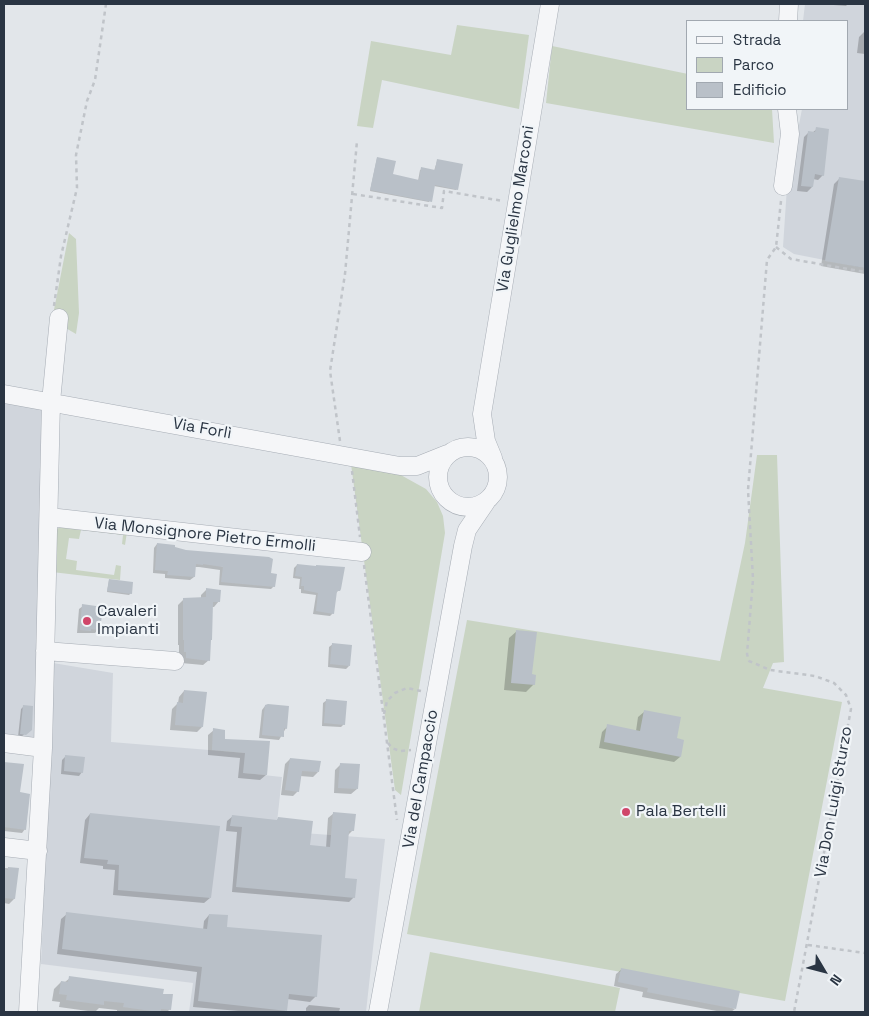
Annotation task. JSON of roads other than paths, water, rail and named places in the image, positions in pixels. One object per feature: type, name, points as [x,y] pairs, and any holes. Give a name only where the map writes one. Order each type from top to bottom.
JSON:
[{"type":"street","name":"Via Guglielmo Marconi","points":[[492,458],[482,427],[482,414],[550,4]]},
{"type":"street","points":[[788,20],[789,4]]},
{"type":"street","points":[[783,186],[790,134],[787,110]]},
{"type":"street","points":[[28,1012],[43,748],[51,402],[59,318]]},
{"type":"street","name":"Via Forlì","points":[[4,394],[400,466],[417,466],[452,452]]},
{"type":"street","name":"Via Guglielmo Marconi","points":[[452,452],[468,440],[482,414]]},
{"type":"street","points":[[466,446],[476,447],[485,451],[492,458],[499,476],[493,495],[486,502],[477,506],[467,507],[457,505],[445,496],[438,483],[438,472],[441,463],[452,452],[466,446]]},
{"type":"street","name":"Via Forlì","points":[[400,466],[415,472],[445,496]]},
{"type":"street","name":"Via del Campaccio","points":[[445,496],[462,530],[463,546]]},
{"type":"street","name":"Via del Campaccio","points":[[378,1012],[463,546],[467,530],[486,502]]},
{"type":"street","name":"Via Monsignore Pietro Ermolli","points":[[48,517],[362,552]]},
{"type":"street","points":[[45,652],[175,661]]},
{"type":"street","points":[[4,743],[43,748]]},
{"type":"street","points":[[4,847],[38,851]]},
{"type":"place","name":"Cavaleri Impianti","points":[[87,621]]},
{"type":"place","name":"Pala Bertelli","points":[[626,812]]}]
